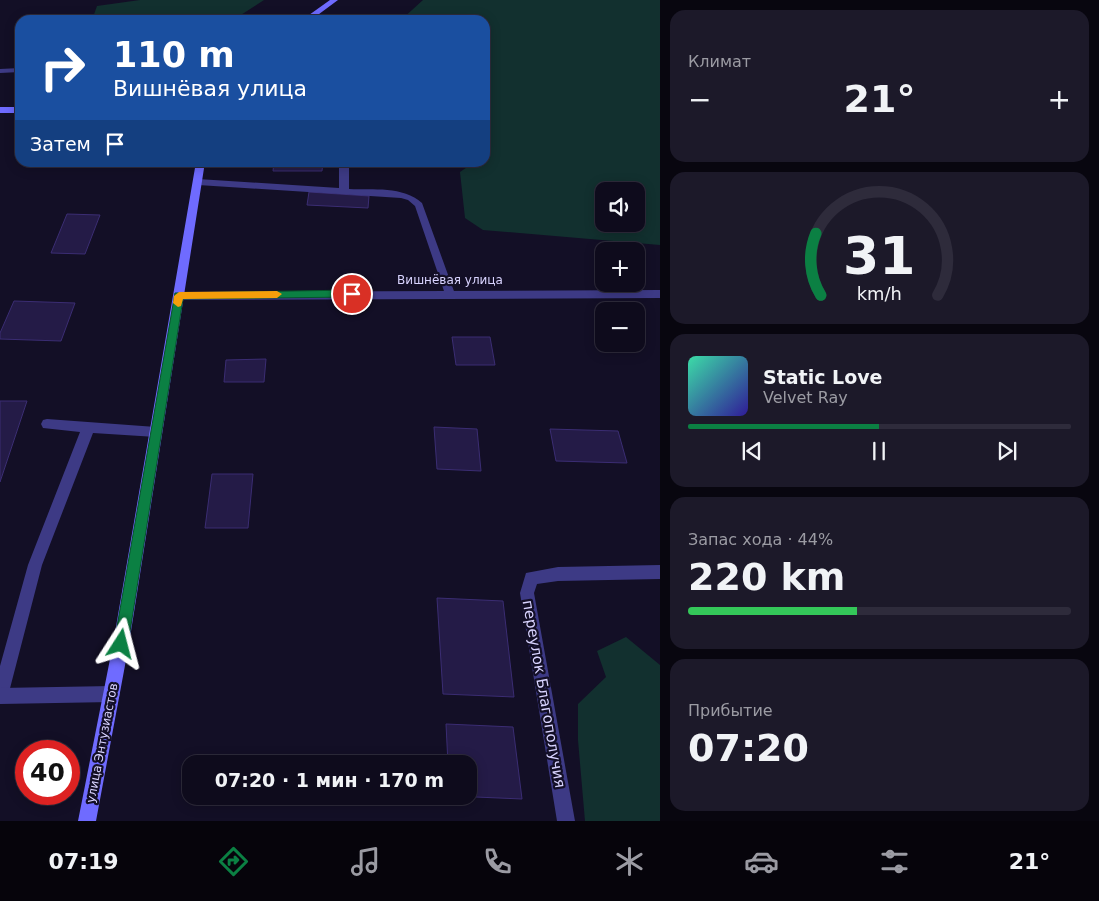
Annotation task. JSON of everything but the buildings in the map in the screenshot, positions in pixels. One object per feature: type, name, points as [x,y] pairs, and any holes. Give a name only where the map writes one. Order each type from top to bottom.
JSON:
[{"type":"street","points":[[313,15],[335,0]]},
{"type":"street","points":[[0,71],[15,70]]},
{"type":"street","points":[[0,110],[15,110]]},
{"type":"street","name":"улица Энтузиастов","points":[[87,821],[112,694],[200,167]]},
{"type":"street","points":[[344,167],[344,191]]},
{"type":"street","points":[[198,182],[402,195],[411,198],[419,205],[450,294]]},
{"type":"street","name":"Вишнёвая улица","points":[[179,296],[660,294]]},
{"type":"street","points":[[47,424],[156,432]]},
{"type":"street","points":[[89,426],[35,565],[0,696],[112,694]]},
{"type":"street","name":"переулок Благополучия","points":[[566,821],[527,593],[531,578],[558,574],[660,572]]},
{"type":"green space","points":[[140,0],[264,0],[241,15],[94,15],[97,6]]},
{"type":"green space","points":[[423,0],[660,0],[660,245],[645,244],[645,242],[625,242],[483,230],[465,218],[460,172],[467,167],[490,167],[490,15],[406,15]]},
{"type":"green space","points":[[626,637],[660,665],[660,821],[585,821],[578,740],[578,704],[606,677],[597,651]]},
{"type":"slow traffic","points":[[178,303],[179,296],[277,294]]},
{"type":"route","points":[[121,644],[179,296],[352,294]]}]
